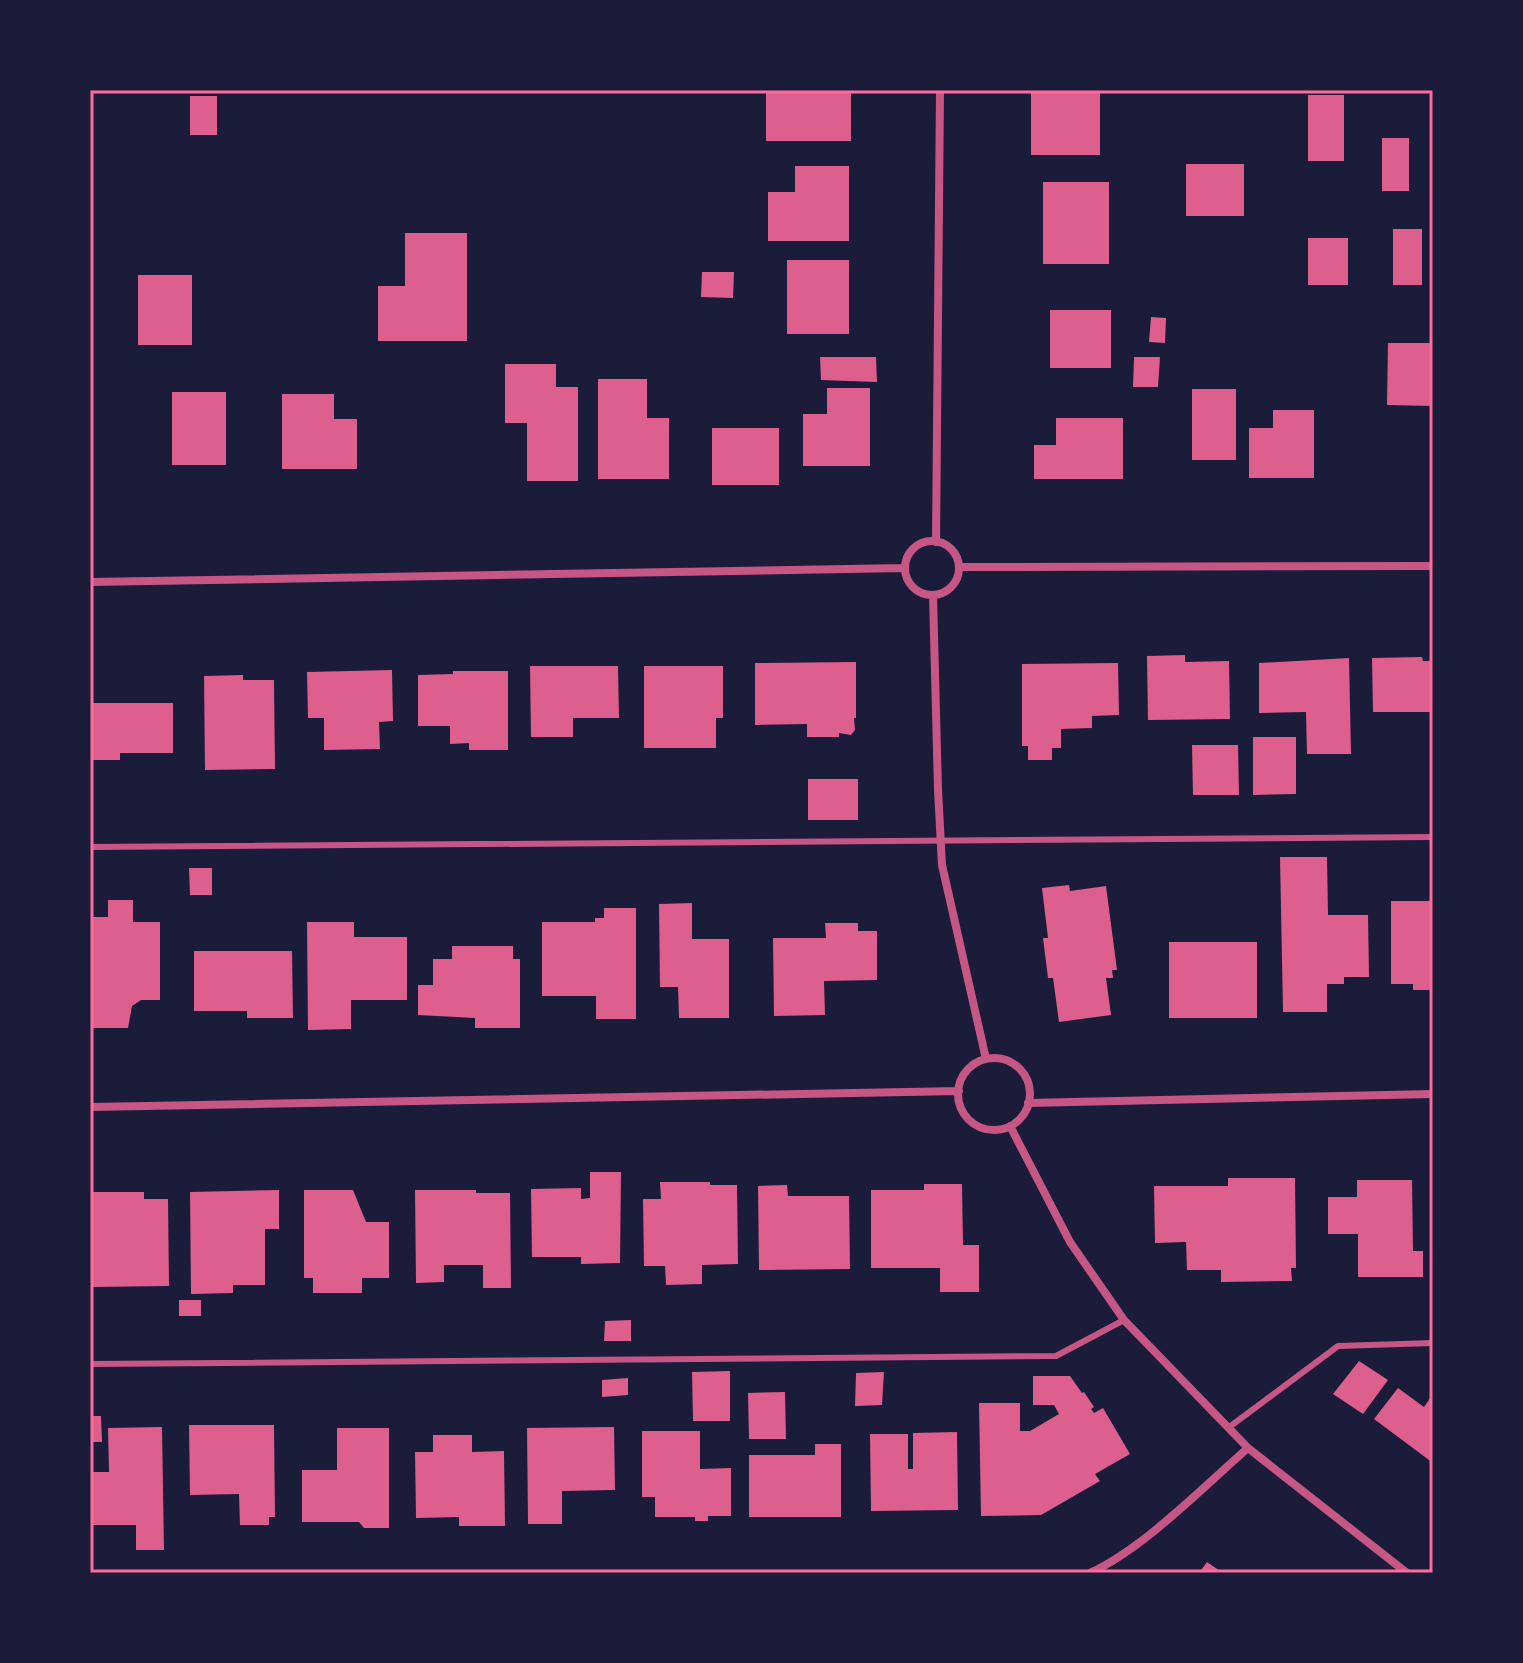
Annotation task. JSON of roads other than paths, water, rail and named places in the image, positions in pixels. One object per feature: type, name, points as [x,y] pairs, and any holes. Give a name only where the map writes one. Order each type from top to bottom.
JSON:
[{"type":"street","points":[[936,542],[940,90]]},
{"type":"street","points":[[923,542],[936,542],[950,548],[956,555],[959,567],[957,580],[952,587],[933,595],[920,594],[913,588],[907,580],[905,568],[909,553],[923,542]]},
{"type":"street","points":[[959,567],[1433,566]]},
{"type":"street","points":[[90,582],[905,568]]},
{"type":"street","points":[[933,595],[942,865],[986,1059]]},
{"type":"street","points":[[986,1059],[1003,1059],[1015,1065],[1029,1085],[1028,1103],[1020,1119],[998,1130],[974,1124],[961,1108],[959,1091],[962,1078],[969,1068],[986,1059]]},
{"type":"street","points":[[90,1107],[959,1091]]},
{"type":"street","points":[[1028,1103],[1433,1094]]},
{"type":"street","points":[[1010,1126],[1070,1242],[1124,1320],[1248,1448],[1407,1573]]},
{"type":"street","points":[[1090,1573],[1151,1532],[1248,1448]]},
{"type":"lane","points":[[90,847],[1433,837]]},
{"type":"lane","points":[[90,1364],[1056,1356],[1124,1320]]},
{"type":"lane","points":[[1228,1428],[1338,1346],[1433,1343]]}]
